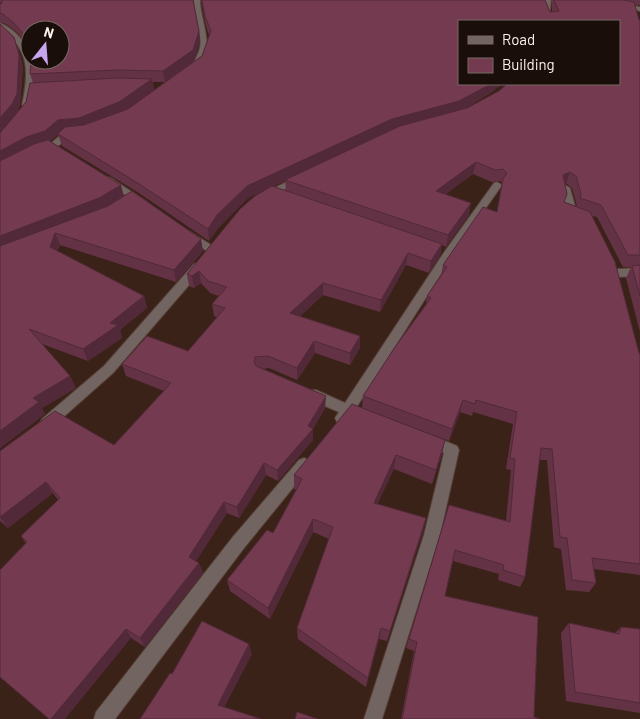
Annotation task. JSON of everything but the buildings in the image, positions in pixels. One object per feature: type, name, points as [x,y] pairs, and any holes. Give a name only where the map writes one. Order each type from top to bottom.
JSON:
[{"type":"street","points":[[184,75],[199,63],[206,41],[201,27],[197,0]]},
{"type":"street","points":[[548,0],[547,10],[552,20]]},
{"type":"street","points":[[610,4],[637,10]]},
{"type":"street","points":[[0,25],[19,40],[29,59],[29,90],[24,112]]},
{"type":"street","points":[[29,90],[38,90]]},
{"type":"street","points":[[34,152],[57,149],[66,135],[84,133]]},
{"type":"street","points":[[258,198],[314,172]]},
{"type":"street","points":[[102,177],[131,199],[150,208]]},
{"type":"street","points":[[330,432],[349,410],[445,251],[497,185]]},
{"type":"street","points":[[565,188],[570,206],[567,213],[585,218]]},
{"type":"street","points":[[271,192],[290,198]]},
{"type":"street","points":[[38,430],[60,413],[116,361],[214,246],[181,229]]},
{"type":"street","points":[[617,274],[640,272]]},
{"type":"street","points":[[298,388],[373,419]]},
{"type":"street","points":[[372,719],[432,534],[452,450],[413,434]]},
{"type":"street","points":[[103,719],[238,542],[312,454]]}]
